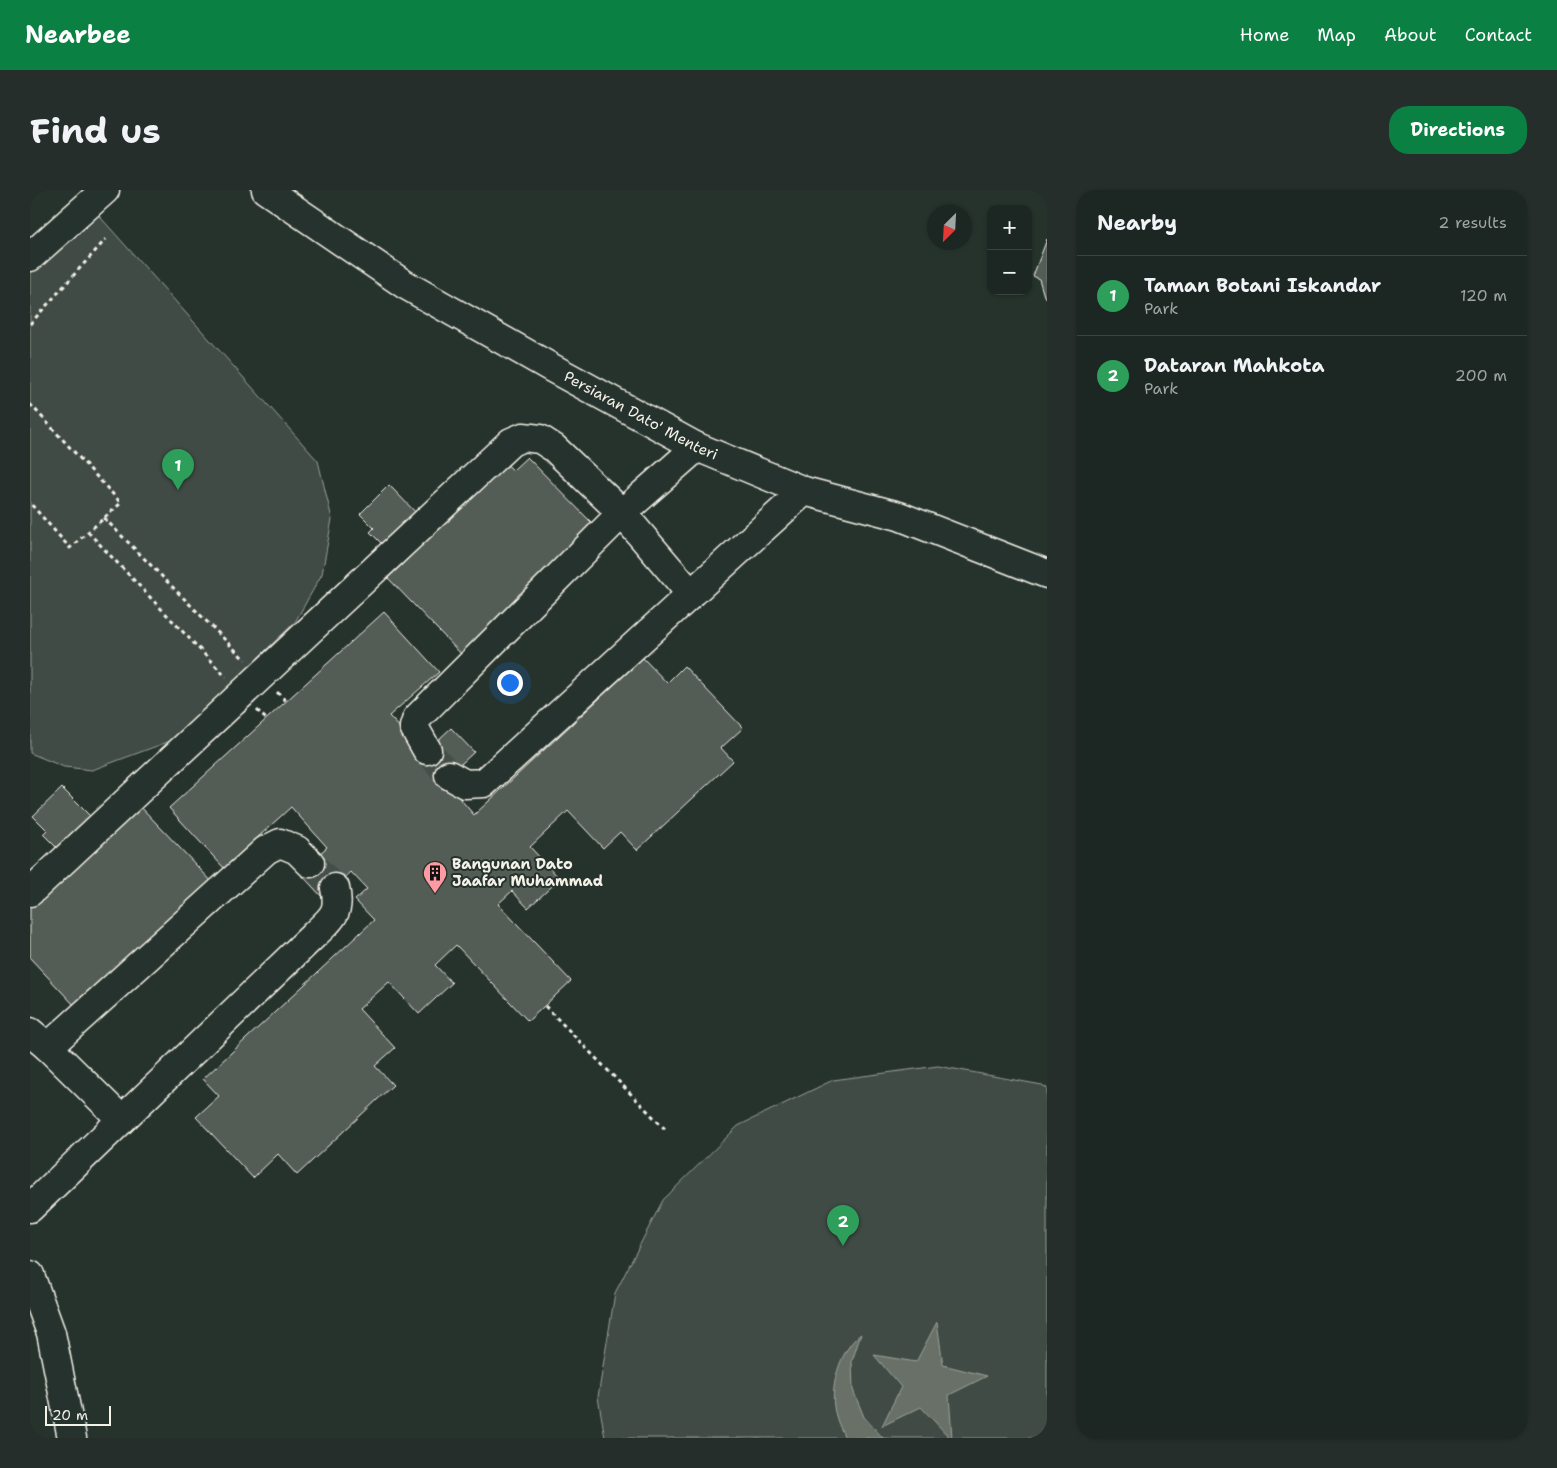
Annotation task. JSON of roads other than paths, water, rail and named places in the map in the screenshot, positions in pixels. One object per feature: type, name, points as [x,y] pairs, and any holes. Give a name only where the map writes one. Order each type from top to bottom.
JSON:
[{"type":"street","points":[[30,257],[105,190]]},
{"type":"street","name":"Persiaran Dato' Menteri","points":[[266,190],[404,284],[697,447],[804,491],[899,516],[1047,574]]},
{"type":"street","points":[[30,892],[511,442],[523,437],[540,439],[554,448],[622,514],[691,594]]},
{"type":"street","points":[[427,750],[414,727],[417,718],[622,514],[697,447]]},
{"type":"street","points":[[449,776],[465,784],[484,783],[804,491]]},
{"type":"street","points":[[121,1119],[39,1040],[266,850],[280,843],[297,850],[310,862]]},
{"type":"street","points":[[30,1208],[332,916],[338,902],[335,888]]},
{"type":"street","points":[[30,1275],[51,1334],[72,1438]]},
{"type":"tunnel","points":[[427,750],[449,775]]},
{"type":"tunnel","points":[[310,863],[335,888]]},
{"type":"place","name":"Taman Botani Iskandar","points":[[178,490]]},
{"type":"place","name":"Bangunan Dato Jaafar Muhammad","points":[[435,894]]},
{"type":"place","name":"Dataran Mahkota","points":[[843,1246]]}]
